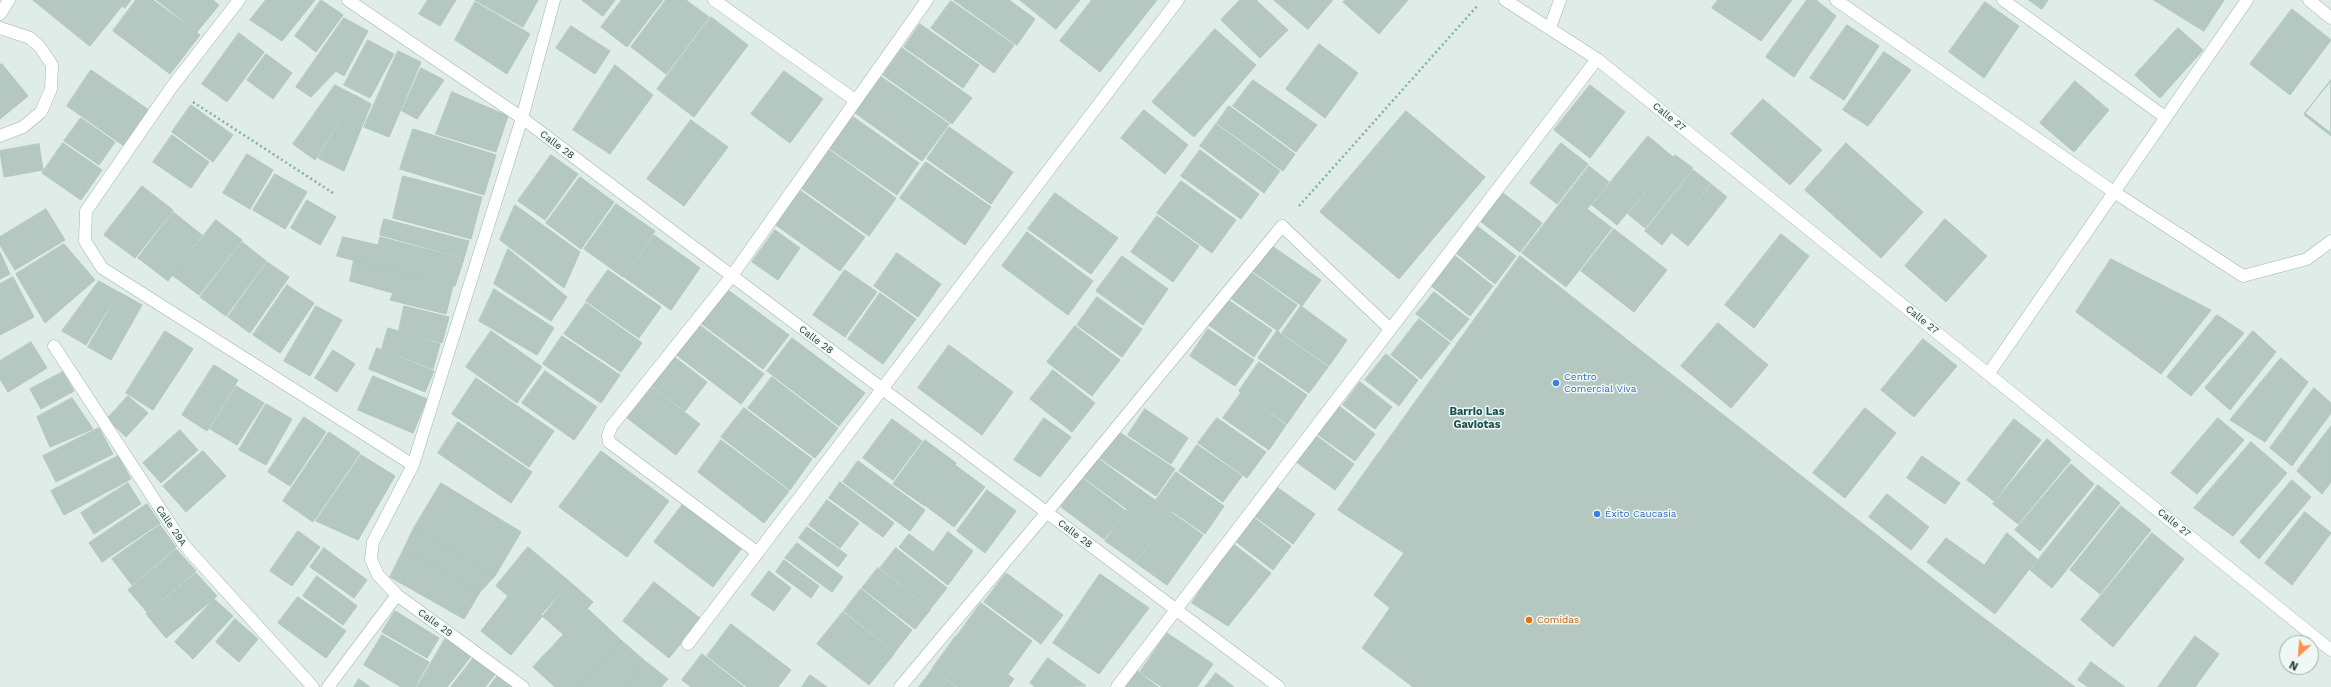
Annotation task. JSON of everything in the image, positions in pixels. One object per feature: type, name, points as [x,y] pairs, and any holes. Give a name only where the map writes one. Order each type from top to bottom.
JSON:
[{"type":"street","points":[[0,14],[10,0]]},
{"type":"street","points":[[238,0],[171,88],[86,211],[85,241],[102,268],[413,465],[522,118],[554,0]]},
{"type":"street","name":"Calle 28","points":[[348,0],[522,118],[731,277],[1047,512],[1278,687]]},
{"type":"street","points":[[714,0],[855,100]]},
{"type":"street","points":[[758,553],[609,442],[608,436],[611,427],[731,277],[927,0]]},
{"type":"street","points":[[688,644],[1178,0]]},
{"type":"street","name":"Calle 27","points":[[1505,0],[1597,59],[1989,373],[2331,650]]},
{"type":"street","points":[[1550,28],[1560,0]]},
{"type":"street","points":[[1836,0],[2114,192],[2243,276],[2307,259],[2331,241]]},
{"type":"street","points":[[2003,0],[2165,117]]},
{"type":"street","points":[[1989,373],[2246,0]]},
{"type":"street","points":[[2309,0],[2331,18]]},
{"type":"street","points":[[0,28],[30,38],[40,47],[52,65],[51,89],[42,112],[23,127],[0,136]]},
{"type":"street","points":[[1117,687],[1177,610],[1389,328],[1597,59]]},
{"type":"street","points":[[900,687],[1047,512],[1282,226],[1389,328]]},
{"type":"street","name":"Calle 29A","points":[[54,346],[184,546],[313,687]]},
{"type":"street","name":"Calle 29","points":[[413,465],[373,542],[371,559],[378,574],[397,595],[523,687]]},
{"type":"street","points":[[328,687],[397,595]]},
{"type":"path","points":[[1282,226],[1483,0]]},
{"type":"path","points":[[171,88],[333,193]]},
{"type":"building","points":[[33,0],[114,0],[122,6],[90,46]]},
{"type":"building","points":[[115,0],[131,0],[125,8]]},
{"type":"building","points":[[136,0],[153,0],[200,35],[170,74],[113,31]]},
{"type":"building","points":[[157,0],[213,0],[219,5],[197,32]]},
{"type":"building","points":[[266,0],[315,0],[282,41],[250,20]]},
{"type":"building","points":[[321,0],[343,15],[316,52],[295,36]]},
{"type":"building","points":[[428,0],[456,0],[440,26],[419,14]]},
{"type":"building","points":[[475,0],[538,0],[523,27]]},
{"type":"building","points":[[582,0],[615,0],[603,16]]},
{"type":"building","points":[[622,0],[663,0],[627,47],[601,27]]},
{"type":"building","points":[[666,0],[686,0],[709,17],[666,74],[631,47]]},
{"type":"building","points":[[954,0],[1009,0],[1035,19],[1017,45]]},
{"type":"building","points":[[1020,0],[1080,0],[1056,29]]},
{"type":"building","points":[[1092,0],[1157,0],[1100,72],[1060,41]]},
{"type":"building","points":[[1240,0],[1256,0],[1288,30],[1260,58],[1221,20]]},
{"type":"building","points":[[1274,0],[1333,0],[1308,29]]},
{"type":"building","points":[[1345,0],[1408,0],[1379,34],[1343,2]]},
{"type":"building","points":[[1718,0],[1792,0],[1761,41],[1712,8]]},
{"type":"building","points":[[1807,0],[1816,0],[1836,16],[1794,77],[1766,57]]},
{"type":"building","points":[[2029,0],[2048,0],[2042,9]]},
{"type":"building","points":[[2154,0],[2224,0],[2204,31]]},
{"type":"building","points":[[951,1],[1014,45],[994,73],[931,28]]},
{"type":"building","points":[[475,2],[530,34],[507,74],[455,40]]},
{"type":"building","points":[[1985,2],[2019,26],[1984,78],[1949,52]]},
{"type":"building","points":[[2292,9],[2331,40],[2290,95],[2250,64]]},
{"type":"building","points":[[711,17],[748,45],[694,117],[657,89]]},
{"type":"building","points":[[344,18],[368,31],[344,76],[336,71],[311,97],[296,87]]},
{"type":"building","points":[[920,24],[979,65],[963,88],[904,47]]},
{"type":"building","points":[[1847,25],[1879,46],[1844,100],[1810,78]]},
{"type":"building","points":[[571,26],[610,51],[595,74],[556,48]]},
{"type":"building","points":[[2178,28],[2203,50],[2160,98],[2135,75]]},
{"type":"building","points":[[1215,29],[1256,65],[1194,137],[1152,102]]},
{"type":"building","points":[[239,33],[264,52],[227,102],[202,84]]},
{"type":"building","points":[[368,40],[394,54],[370,98],[344,85]]},
{"type":"building","points":[[1319,44],[1358,73],[1325,118],[1286,89]]},
{"type":"building","points":[[902,48],[972,98],[952,124],[883,75]]},
{"type":"building","points":[[398,51],[421,62],[389,137],[364,127]]},
{"type":"building","points":[[1884,52],[1911,70],[1868,126],[1843,110]]},
{"type":"building","points":[[266,54],[292,73],[273,99],[247,80]]},
{"type":"building","points":[[2,64],[28,96],[0,119],[0,65]]},
{"type":"building","points":[[615,65],[653,95],[610,154],[573,130]]},
{"type":"building","points":[[421,68],[444,80],[417,119],[402,111]]},
{"type":"building","points":[[91,70],[149,110],[124,146],[67,106]]},
{"type":"building","points":[[784,71],[823,99],[790,143],[751,114]]},
{"type":"building","points":[[877,74],[949,124],[922,161],[851,110]]},
{"type":"building","points":[[1253,80],[1317,125],[1296,152],[1233,106]]},
{"type":"building","points":[[2331,80],[2331,136],[2304,115]]},
{"type":"building","points":[[2075,81],[2109,110],[2074,152],[2040,123]]},
{"type":"building","points":[[2331,81],[2331,133],[2305,113]]},
{"type":"building","points":[[335,85],[354,95],[315,160],[293,144]]},
{"type":"building","points":[[1590,85],[1625,112],[1590,158],[1554,130]]},
{"type":"building","points":[[452,92],[508,116],[496,152],[436,134]]},
{"type":"building","points":[[355,95],[371,104],[344,171],[318,158]]},
{"type":"building","points":[[1763,99],[1822,150],[1790,185],[1731,134]]},
{"type":"building","points":[[191,105],[233,135],[213,162],[172,132]]},
{"type":"building","points":[[1229,106],[1295,154],[1283,171],[1217,123]]},
{"type":"building","points":[[1144,110],[1188,145],[1165,174],[1121,138]]},
{"type":"building","points":[[1406,111],[1485,177],[1399,279],[1320,212]]},
{"type":"building","points":[[849,114],[919,163],[897,195],[826,146]]},
{"type":"building","points":[[81,118],[115,142],[99,165],[64,141]]},
{"type":"building","points":[[691,120],[728,147],[684,206],[647,179]]},
{"type":"building","points":[[1216,124],[1280,171],[1264,193],[1200,146]]},
{"type":"building","points":[[949,127],[1013,172],[991,204],[927,159]]},
{"type":"building","points":[[413,129],[496,155],[484,195],[400,169]]},
{"type":"building","points":[[172,135],[209,162],[191,188],[153,162]]},
{"type":"building","points":[[1648,136],[1673,157],[1617,225],[1592,205]]},
{"type":"building","points":[[63,143],[102,170],[81,200],[42,173]]},
{"type":"building","points":[[1561,143],[1588,164],[1557,204],[1530,183]]},
{"type":"building","points":[[1846,143],[1923,212],[1881,258],[1805,190]]},
{"type":"building","points":[[39,144],[43,170],[4,177],[0,151]]},
{"type":"building","points":[[825,147],[896,198],[869,236],[798,186]]},
{"type":"building","points":[[1200,150],[1259,194],[1241,219],[1181,176]]},
{"type":"building","points":[[247,154],[273,170],[250,209],[223,193]]},
{"type":"building","points":[[551,155],[578,174],[545,220],[518,201]]},
{"type":"building","points":[[1675,155],[1693,168],[1645,228],[1628,214]]},
{"type":"building","points":[[926,162],[991,207],[965,245],[900,198]]},
{"type":"building","points":[[1589,166],[1609,182],[1587,209],[1612,228],[1566,287],[1522,253]]},
{"type":"building","points":[[1693,170],[1710,183],[1662,245],[1645,231]]},
{"type":"building","points":[[275,174],[307,192],[285,229],[253,210]]},
{"type":"building","points":[[403,176],[482,197],[471,239],[393,218]]},
{"type":"building","points":[[580,177],[614,202],[581,249],[546,223]]},
{"type":"building","points":[[1181,181],[1236,220],[1212,253],[1157,213]]},
{"type":"building","points":[[1711,184],[1727,197],[1688,246],[1672,233]]},
{"type":"building","points":[[142,186],[173,210],[135,258],[104,235]]},
{"type":"building","points":[[798,189],[865,237],[840,271],[773,223]]},
{"type":"building","points":[[1055,193],[1118,238],[1091,274],[1028,229]]},
{"type":"building","points":[[1503,193],[1542,223],[1520,252],[1480,221]]},
{"type":"building","points":[[307,200],[336,217],[320,245],[291,228]]},
{"type":"building","points":[[616,204],[655,231],[623,277],[584,249]]},
{"type":"building","points":[[515,205],[580,252],[564,288],[500,240]]},
{"type":"building","points":[[46,209],[65,240],[15,270],[0,245],[0,237]]},
{"type":"building","points":[[173,212],[202,235],[168,281],[138,258]]},
{"type":"building","points":[[1157,216],[1199,246],[1173,282],[1131,252]]},
{"type":"building","points":[[384,219],[469,241],[464,258],[380,235]]},
{"type":"building","points":[[1945,219],[1987,256],[1946,302],[1905,266]]},
{"type":"building","points":[[216,220],[242,240],[199,295],[172,275]]},
{"type":"building","points":[[1477,226],[1516,256],[1495,284],[1456,253]]},
{"type":"building","points":[[1614,229],[1667,270],[1634,312],[1581,271]]},
{"type":"building","points":[[775,230],[800,248],[778,280],[752,262]]},
{"type":"building","points":[[1027,232],[1093,281],[1068,315],[1002,266]]},
{"type":"building","points":[[1781,234],[1809,256],[1754,328],[1725,305]]},
{"type":"building","points":[[654,235],[700,268],[671,310],[624,277]]},
{"type":"building","points":[[343,237],[378,245],[380,237],[464,259],[455,286],[337,256]]},
{"type":"building","points":[[242,242],[266,261],[226,316],[200,297]]},
{"type":"building","points":[[64,244],[95,280],[45,323],[16,274]]},
{"type":"building","points":[[1269,244],[1321,280],[1302,306],[1251,270]]},
{"type":"building","points":[[508,249],[567,297],[551,321],[494,284]]},
{"type":"building","points":[[0,252],[10,274],[0,279]]},
{"type":"building","points":[[897,253],[941,284],[918,317],[874,286]]},
{"type":"building","points":[[1454,255],[1493,286],[1470,316],[1430,285]]},
{"type":"building","points":[[1122,256],[1168,289],[1143,325],[1096,291]]},
{"type":"building","name":"Centro Comercial Viva","points":[[1520,256],[1973,610],[2075,687],[1413,687],[1362,648],[1390,608],[1374,595],[1404,553],[1338,510]]},
{"type":"building","points":[[2111,259],[2211,310],[2161,374],[2076,312]]},
{"type":"building","points":[[354,260],[453,286],[446,314],[390,300],[393,293],[350,281]]},
{"type":"building","points":[[267,262],[289,277],[250,333],[228,317]]},
{"type":"building","points":[[608,270],[661,307],[639,338],[586,301]]},
{"type":"building","points":[[845,270],[877,292],[845,337],[813,315]]},
{"type":"building","points":[[1248,270],[1297,305],[1278,331],[1229,297]]},
{"type":"building","points":[[13,277],[34,317],[0,335],[0,284]]},
{"type":"building","points":[[99,281],[118,292],[86,345],[62,331]]},
{"type":"building","points":[[287,285],[314,303],[280,353],[253,335]]},
{"type":"building","points":[[724,287],[789,335],[763,369],[698,321]]},
{"type":"building","points":[[494,289],[554,328],[537,355],[479,321]]},
{"type":"building","points":[[119,292],[142,305],[111,360],[88,347]]},
{"type":"building","points":[[1434,292],[1469,319],[1451,341],[1416,314]]},
{"type":"building","points":[[880,293],[916,319],[883,364],[848,339]]},
{"type":"building","points":[[1097,297],[1142,329],[1122,357],[1077,325]]},
{"type":"building","points":[[1225,298],[1272,330],[1254,357],[1207,324]]},
{"type":"building","points":[[586,303],[642,343],[621,372],[564,334]]},
{"type":"building","points":[[316,306],[342,320],[310,376],[284,361]]},
{"type":"building","points":[[404,306],[449,317],[442,343],[399,331]]},
{"type":"building","points":[[1301,306],[1347,340],[1329,366],[1282,333]]},
{"type":"building","points":[[2217,315],[2244,333],[2191,396],[2167,377]]},
{"type":"building","points":[[1419,319],[1450,343],[1421,379],[1391,355]]},
{"type":"building","points":[[697,323],[764,374],[741,404],[674,353]]},
{"type":"building","points":[[1718,323],[1768,365],[1731,408],[1681,366]]},
{"type":"building","points":[[1075,326],[1120,360],[1092,396],[1047,362]]},
{"type":"building","points":[[388,328],[440,344],[433,369],[382,349]]},
{"type":"building","points":[[1208,329],[1254,360],[1235,386],[1190,356]]},
{"type":"building","points":[[165,331],[193,349],[153,410],[126,393]]},
{"type":"building","points":[[491,331],[542,367],[517,403],[466,367]]},
{"type":"building","points":[[1277,331],[1328,367],[1309,393],[1258,358]]},
{"type":"building","points":[[2253,331],[2276,352],[2230,410],[2205,388]]},
{"type":"building","points":[[562,336],[620,375],[601,403],[543,364]]},
{"type":"building","points":[[792,338],[865,393],[839,426],[767,371]]},
{"type":"building","points":[[1923,339],[1957,366],[1914,417],[1881,390]]},
{"type":"building","points":[[31,342],[47,368],[8,392],[0,379],[0,361]]},
{"type":"building","points":[[949,345],[1013,392],[982,435],[918,388]]},
{"type":"building","points":[[377,348],[434,371],[425,392],[369,369]]},
{"type":"building","points":[[333,350],[355,364],[337,392],[315,378]]},
{"type":"building","points":[[1386,354],[1418,380],[1399,406],[1365,380]]},
{"type":"building","points":[[673,356],[707,382],[685,411],[651,385]]},
{"type":"building","points":[[2281,358],[2308,382],[2265,442],[2230,420]]},
{"type":"building","points":[[1259,362],[1307,395],[1287,424],[1239,391]]},
{"type":"building","points":[[214,365],[238,380],[207,431],[182,415]]},
{"type":"building","points":[[1053,370],[1095,403],[1072,432],[1030,399]]},
{"type":"building","points":[[545,371],[597,407],[574,440],[522,403]]},
{"type":"building","points":[[63,372],[74,391],[41,409],[30,389]]},
{"type":"building","points":[[373,376],[427,399],[413,433],[358,410]]},
{"type":"building","points":[[772,377],[838,428],[815,458],[748,408]]},
{"type":"building","points":[[476,378],[554,431],[529,467],[452,414]]},
{"type":"building","points":[[1360,382],[1392,407],[1375,429],[1343,405]]},
{"type":"building","points":[[236,386],[264,403],[237,445],[210,429]]},
{"type":"building","points":[[652,387],[700,424],[676,455],[627,418]]},
{"type":"building","points":[[2314,388],[2331,403],[2331,413],[2292,466],[2270,448]]},
{"type":"building","points":[[1241,393],[1286,425],[1269,450],[1223,418]]},
{"type":"building","points":[[128,396],[148,413],[126,437],[107,419]]},
{"type":"building","points":[[72,398],[93,429],[50,447],[37,417]]},
{"type":"building","points":[[266,404],[292,419],[266,465],[239,450]]},
{"type":"building","points":[[1339,406],[1375,434],[1355,461],[1317,434]]},
{"type":"building","points":[[744,408],[812,459],[790,490],[721,437]]},
{"type":"building","points":[[1865,408],[1896,433],[1845,498],[1813,473]]},
{"type":"building","points":[[1145,409],[1188,438],[1171,464],[1128,435]]},
{"type":"building","points":[[304,417],[326,432],[290,486],[268,472]]},
{"type":"building","points":[[1044,418],[1071,437],[1040,477],[1014,460]]},
{"type":"building","points":[[1217,418],[1266,452],[1247,478],[1198,443]]},
{"type":"building","points":[[2218,418],[2244,440],[2197,494],[2171,473]]},
{"type":"building","points":[[892,419],[922,441],[893,480],[863,458]]},
{"type":"building","points":[[2014,419],[2041,440],[1994,501],[1967,480]]},
{"type":"building","points":[[458,422],[532,472],[511,503],[438,453]]},
{"type":"building","points":[[2331,426],[2331,482],[2322,494],[2297,471]]},
{"type":"building","points":[[99,428],[113,454],[56,482],[43,456]]},
{"type":"building","points":[[180,430],[198,450],[161,483],[143,463]]},
{"type":"building","points":[[1116,430],[1175,469],[1156,496],[1098,457]]},
{"type":"building","points":[[329,432],[360,453],[313,522],[283,501]]},
{"type":"building","points":[[1315,435],[1354,464],[1335,490],[1295,461]]},
{"type":"building","points":[[2047,439],[2071,460],[2018,524],[1993,504]]},
{"type":"building","points":[[721,440],[789,491],[764,523],[698,472]]},
{"type":"building","points":[[925,440],[956,463],[925,506],[893,484]]},
{"type":"building","points":[[2251,442],[2287,473],[2233,536],[2194,508]]},
{"type":"building","points":[[1197,445],[1242,476],[1223,502],[1179,471]]},
{"type":"building","points":[[203,451],[226,476],[186,512],[163,486]]},
{"type":"building","points":[[601,451],[669,501],[627,557],[559,507]]},
{"type":"building","points":[[361,455],[395,476],[358,540],[316,521]]},
{"type":"building","points":[[118,456],[131,479],[64,515],[51,491]]},
{"type":"building","points":[[1922,456],[1960,483],[1945,504],[1907,478]]},
{"type":"building","points":[[1097,458],[1141,490],[1127,509],[1083,477]]},
{"type":"building","points":[[858,461],[925,510],[910,531],[843,482]]},
{"type":"building","points":[[2071,464],[2094,484],[2040,551],[2015,530]]},
{"type":"building","points":[[955,465],[985,487],[954,527],[926,506]]},
{"type":"building","points":[[1176,472],[1224,506],[1205,534],[1156,500]]},
{"type":"building","points":[[1082,478],[1126,511],[1104,539],[1061,507]]},
{"type":"building","points":[[2292,480],[2311,497],[2259,559],[2240,542]]},
{"type":"building","points":[[840,482],[894,523],[883,537],[829,498]]},
{"type":"building","points":[[128,483],[141,504],[94,534],[81,513]]},
{"type":"building","points":[[441,483],[521,532],[495,576],[414,528]]},
{"type":"building","points":[[2098,485],[2120,503],[2052,588],[2030,570]]},
{"type":"building","points":[[1275,486],[1315,514],[1293,544],[1253,515]]},
{"type":"building","points":[[987,490],[1016,511],[985,553],[957,531]]},
{"type":"building","points":[[1141,490],[1172,512],[1135,562],[1105,541]]},
{"type":"building","points":[[1887,494],[1929,527],[1911,550],[1869,517]]},
{"type":"building","points":[[827,500],[859,523],[840,548],[809,525]]},
{"type":"building","points":[[147,504],[160,523],[102,562],[89,543]]},
{"type":"building","points":[[683,504],[742,548],[713,587],[654,542]]},
{"type":"building","points":[[2121,506],[2151,530],[2100,594],[2070,570]]},
{"type":"building","points":[[2305,512],[2331,533],[2292,585],[2265,563]]},
{"type":"building","points":[[1172,513],[1203,535],[1167,585],[1136,563]]},
{"type":"building","points":[[1253,517],[1291,546],[1273,570],[1235,541]]},
{"type":"building","points":[[160,525],[176,547],[132,585],[112,559]]},
{"type":"building","points":[[807,527],[847,555],[838,567],[799,538]]},
{"type":"building","points":[[414,528],[495,576],[480,592],[404,549]]},
{"type":"building","points":[[298,531],[320,547],[292,586],[270,571]]},
{"type":"building","points":[[948,532],[973,551],[948,585],[899,547],[909,534],[933,552]]},
{"type":"building","points":[[2007,533],[2037,559],[1995,614],[1927,562],[1946,538],[1984,565]]},
{"type":"building","points":[[2152,533],[2184,559],[2113,647],[2081,620]]},
{"type":"building","points":[[797,543],[843,577],[832,592],[785,558]]},
{"type":"building","points":[[1232,543],[1271,573],[1228,626],[1192,603]]},
{"type":"building","points":[[528,547],[570,582],[511,655],[481,631],[508,596],[496,586]]},
{"type":"building","points":[[324,548],[367,580],[354,598],[310,567]]},
{"type":"building","points":[[896,548],[947,588],[931,608],[880,568]]},
{"type":"building","points":[[176,549],[196,571],[147,612],[128,590]]},
{"type":"building","points":[[404,549],[480,592],[464,619],[390,577]]},
{"type":"building","points":[[784,560],[819,586],[811,598],[776,572]]},
{"type":"building","points":[[878,568],[931,609],[915,629],[862,588]]},
{"type":"building","points":[[769,571],[791,588],[774,611],[751,595]]},
{"type":"building","points":[[196,573],[217,596],[166,638],[146,614]]},
{"type":"building","points":[[1006,573],[1063,615],[1041,644],[984,602]]},
{"type":"building","points":[[1100,574],[1149,608],[1099,674],[1053,643]]},
{"type":"building","points":[[317,576],[357,606],[343,625],[303,596]]},
{"type":"building","points":[[570,582],[593,602],[564,635],[541,615]]},
{"type":"building","points":[[654,582],[701,619],[669,658],[623,621]]},
{"type":"building","points":[[861,589],[912,630],[895,652],[844,611]]},
{"type":"building","points":[[298,597],[346,631],[326,658],[278,623]]},
{"type":"building","points":[[214,599],[233,616],[193,659],[175,642]]},
{"type":"building","points":[[981,603],[1032,641],[1008,674],[957,636]]},
{"type":"building","points":[[588,609],[622,641],[578,687],[555,687],[533,667]]},
{"type":"building","points":[[395,611],[439,638],[427,658],[382,632]]},
{"type":"building","points":[[843,612],[895,653],[869,685],[817,644]]},
{"type":"building","points":[[235,619],[258,639],[239,662],[216,642]]},
{"type":"building","points":[[731,624],[791,670],[778,687],[747,687],[707,656]]},
{"type":"building","points":[[1167,633],[1213,664],[1197,687],[1162,687],[1140,672]]},
{"type":"building","points":[[382,635],[429,662],[415,687],[401,687],[364,665]]},
{"type":"building","points":[[956,636],[1014,679],[1008,687],[957,687],[932,669]]},
{"type":"building","points":[[2195,636],[2219,654],[2195,687],[2158,687]]},
{"type":"building","points":[[445,639],[472,655],[447,687],[417,687]]},
{"type":"building","points":[[622,641],[645,661],[624,687],[578,687]]},
{"type":"building","points":[[702,654],[744,687],[691,687],[682,680]]},
{"type":"building","points":[[475,656],[496,673],[485,687],[451,687]]},
{"type":"building","points":[[1048,658],[1086,686],[1035,687],[1030,683]]},
{"type":"building","points":[[645,661],[668,679],[661,687],[624,687]]},
{"type":"building","points":[[2091,662],[2125,687],[2088,687],[2078,680]]},
{"type":"building","points":[[932,670],[955,687],[919,687]]},
{"type":"building","points":[[1137,671],[1158,687],[1125,687]]},
{"type":"building","points":[[1216,673],[1234,687],[1205,687]]},
{"type":"building","points":[[499,674],[515,687],[489,687]]},
{"type":"building","points":[[810,675],[827,687],[802,687]]},
{"type":"building","points":[[359,679],[370,687],[354,687]]},
{"type":"place","name":"Centro Comercial Viva","points":[[1556,383]]},
{"type":"place","name":"Éxito Caucasia","points":[[1597,514]]},
{"type":"place","name":"Comidas","points":[[1529,620]]},
{"type":"district","name":"Barrio Las Gaviotas","points":[[1477,418]]}]
